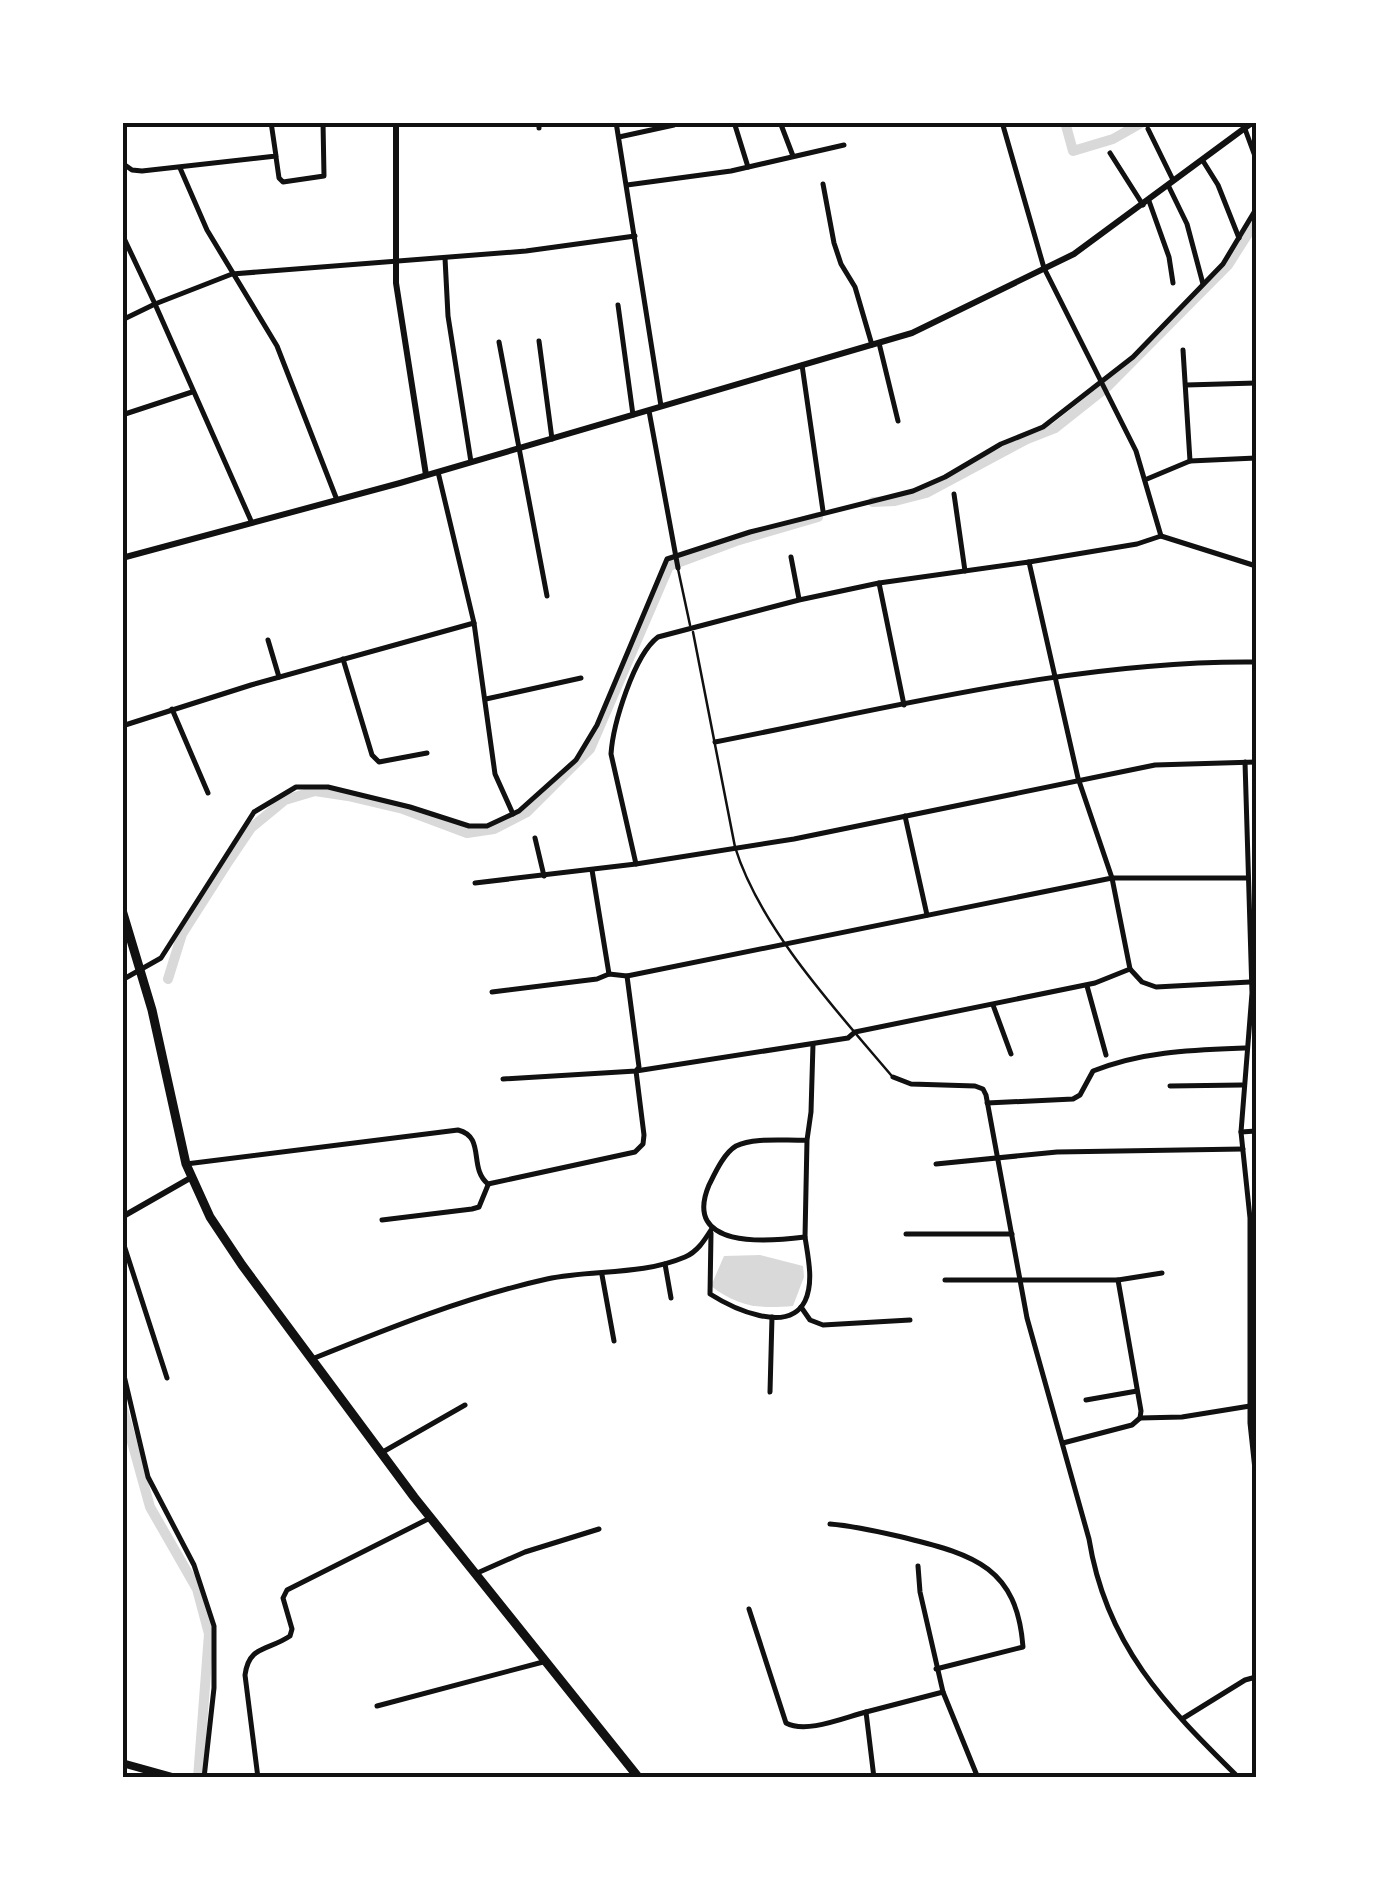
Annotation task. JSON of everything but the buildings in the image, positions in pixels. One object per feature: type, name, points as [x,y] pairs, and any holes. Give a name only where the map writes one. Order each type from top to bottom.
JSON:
[{"type":"main road","points":[[122,910],[141,968],[186,1164],[210,1216],[430,1518],[639,1778]]},
{"type":"main road","points":[[122,1763],[176,1778]]},
{"type":"street","points":[[271,122],[279,178],[284,182],[324,176],[323,122]]},
{"type":"street","points":[[396,122],[394,262],[426,475]]},
{"type":"street","points":[[616,122],[661,407]]},
{"type":"street","points":[[734,122],[748,167]]},
{"type":"street","points":[[780,122],[793,156]]},
{"type":"street","points":[[1002,122],[1044,268],[1146,479],[1161,536]]},
{"type":"street","points":[[122,558],[438,472],[912,333],[1074,254],[1254,122]]},
{"type":"street","points":[[619,137],[674,124]]},
{"type":"street","points":[[1148,128],[1187,224],[1203,284]]},
{"type":"street","points":[[1245,129],[1256,160]]},
{"type":"street","points":[[627,185],[748,167],[844,145]]},
{"type":"street","points":[[1110,153],[1146,203],[1169,258],[1173,283]]},
{"type":"street","points":[[122,163],[142,171],[276,156]]},
{"type":"street","points":[[1203,161],[1218,185],[1239,238]]},
{"type":"street","points":[[180,168],[194,204],[232,274],[278,346],[338,500]]},
{"type":"street","points":[[823,184],[834,243],[855,286],[898,421]]},
{"type":"street","points":[[122,980],[161,958],[254,812],[296,788],[328,787],[469,826],[488,826],[513,814],[576,760],[597,725],[661,567],[675,556],[928,486],[1002,444],[1043,427],[1102,385],[1133,357],[1223,264],[1256,209]]},
{"type":"street","points":[[122,234],[252,522]]},
{"type":"street","points":[[122,320],[232,274],[445,258],[635,236]]},
{"type":"street","points":[[445,258],[448,316],[471,462]]},
{"type":"street","points":[[618,305],[633,416]]},
{"type":"street","points":[[539,341],[552,439]]},
{"type":"street","points":[[500,342],[547,596]]},
{"type":"street","points":[[1183,350],[1190,461]]},
{"type":"street","points":[[802,366],[823,512]]},
{"type":"street","points":[[1186,385],[1256,383]]},
{"type":"street","points":[[122,415],[192,392]]},
{"type":"street","points":[[649,411],[678,568]]},
{"type":"street","points":[[1146,479],[1190,461],[1256,458]]},
{"type":"street","points":[[438,472],[474,623],[496,774],[513,814]]},
{"type":"street","points":[[954,494],[966,571]]},
{"type":"street","points":[[636,864],[611,754],[616,722],[648,645],[658,637],[879,582],[1029,562],[1136,544],[1161,536],[1256,566]]},
{"type":"street","points":[[791,558],[799,600]]},
{"type":"street","points":[[1029,562],[1078,778],[1112,878],[1130,969],[1142,982],[1156,987],[1251,982]]},
{"type":"street","points":[[879,582],[904,705]]},
{"type":"street","points":[[122,726],[474,623]]},
{"type":"street","points":[[268,640],[279,678]]},
{"type":"street","points":[[343,659],[372,755],[379,762],[386,762],[428,752]]},
{"type":"street","points":[[715,742],[1054,678],[1176,664],[1256,662]]},
{"type":"street","points":[[486,699],[581,678]]},
{"type":"street","points":[[172,709],[208,793]]},
{"type":"street","points":[[1245,762],[1254,992],[1241,1132],[1250,1218],[1254,1327],[1250,1406],[1256,1479]]},
{"type":"street","points":[[475,883],[636,864],[794,838],[1078,778],[1155,766],[1256,762]]},
{"type":"street","points":[[905,815],[927,916]]},
{"type":"street","points":[[534,838],[544,876]]},
{"type":"street","points":[[1247,850],[1256,849]]},
{"type":"street","points":[[592,870],[609,974]]},
{"type":"street","points":[[492,992],[597,980],[609,974],[627,976],[1112,878],[1247,878]]},
{"type":"street","points":[[504,1078],[636,1071],[848,1038],[855,1032],[1086,985],[1130,969]]},
{"type":"street","points":[[488,1184],[635,1152],[642,1144],[636,1071],[640,1066],[627,976]]},
{"type":"street","points":[[1086,985],[1106,1055]]},
{"type":"street","points":[[992,1004],[1010,1054]]},
{"type":"street","points":[[712,1230],[710,1294],[750,1315],[792,1314],[801,1308],[807,1297],[810,1270],[805,1237],[806,1140],[813,1044]]},
{"type":"street","points":[[987,1103],[1073,1099],[1080,1095],[1093,1071],[1152,1054],[1246,1048]]},
{"type":"street","points":[[893,1078],[910,1084],[983,1089],[1042,1380],[1089,1539],[1095,1576],[1119,1637],[1136,1664],[1239,1778]]},
{"type":"street","points":[[1170,1086],[1243,1085]]},
{"type":"street","points":[[186,1164],[458,1130],[468,1132],[475,1140],[478,1172],[488,1184]]},
{"type":"street","points":[[1241,1132],[1256,1130]]},
{"type":"street","points":[[805,1237],[780,1240],[720,1235],[704,1216],[706,1194],[728,1153],[738,1145],[806,1140]]},
{"type":"street","points":[[936,1164],[1057,1152],[1243,1149]]},
{"type":"street","points":[[122,1217],[192,1177]]},
{"type":"street","points":[[382,1220],[472,1209],[480,1206],[488,1184]]},
{"type":"street","points":[[312,1359],[414,1318],[506,1288],[665,1264],[689,1256],[712,1230]]},
{"type":"street","points":[[906,1234],[1012,1234]]},
{"type":"street","points":[[122,1240],[167,1378]]},
{"type":"street","points":[[665,1264],[671,1298]]},
{"type":"street","points":[[602,1274],[614,1341]]},
{"type":"street","points":[[945,1280],[1118,1280],[1162,1274]]},
{"type":"street","points":[[1118,1280],[1140,1418]]},
{"type":"street","points":[[801,1308],[810,1320],[823,1325],[910,1320]]},
{"type":"street","points":[[770,1392],[772,1316]]},
{"type":"street","points":[[122,1367],[148,1477],[194,1565],[214,1626],[214,1688],[204,1778]]},
{"type":"street","points":[[1086,1400],[1138,1391]]},
{"type":"street","points":[[381,1453],[465,1405]]},
{"type":"street","points":[[1063,1444],[1132,1425],[1140,1418],[1182,1417],[1250,1406]]},
{"type":"street","points":[[258,1778],[245,1675],[247,1662],[251,1654],[290,1636],[292,1629],[283,1598],[287,1590],[430,1518]]},
{"type":"street","points":[[830,1524],[967,1554],[1000,1580],[1020,1613],[1023,1647],[936,1669]]},
{"type":"street","points":[[475,1574],[525,1552],[599,1529]]},
{"type":"street","points":[[918,1566],[936,1669],[978,1778]]},
{"type":"street","points":[[748,1609],[786,1724],[792,1728],[944,1692]]},
{"type":"street","points":[[377,1706],[546,1662]]},
{"type":"street","points":[[1182,1719],[1256,1677]]},
{"type":"street","points":[[866,1712],[874,1778]]},
{"type":"lane","points":[[678,568],[743,873],[786,944],[893,1078]]},
{"type":"shaded area","points":[[760,1255],[803,1266],[804,1277],[793,1306],[750,1305],[711,1286],[724,1256]]},
{"type":"waterway","points":[[1065,122],[1073,151],[1113,139],[1143,122]]},
{"type":"waterway","points":[[873,502],[926,493],[1055,428],[1108,386],[1228,265],[1256,221]]},
{"type":"waterway","points":[[168,979],[182,934],[226,865],[251,828],[285,800],[315,791],[348,796],[403,809],[467,833],[494,829],[527,812],[590,749],[669,566],[818,517]]},
{"type":"waterway","points":[[122,1406],[150,1507],[197,1589],[209,1634],[198,1778]]}]
